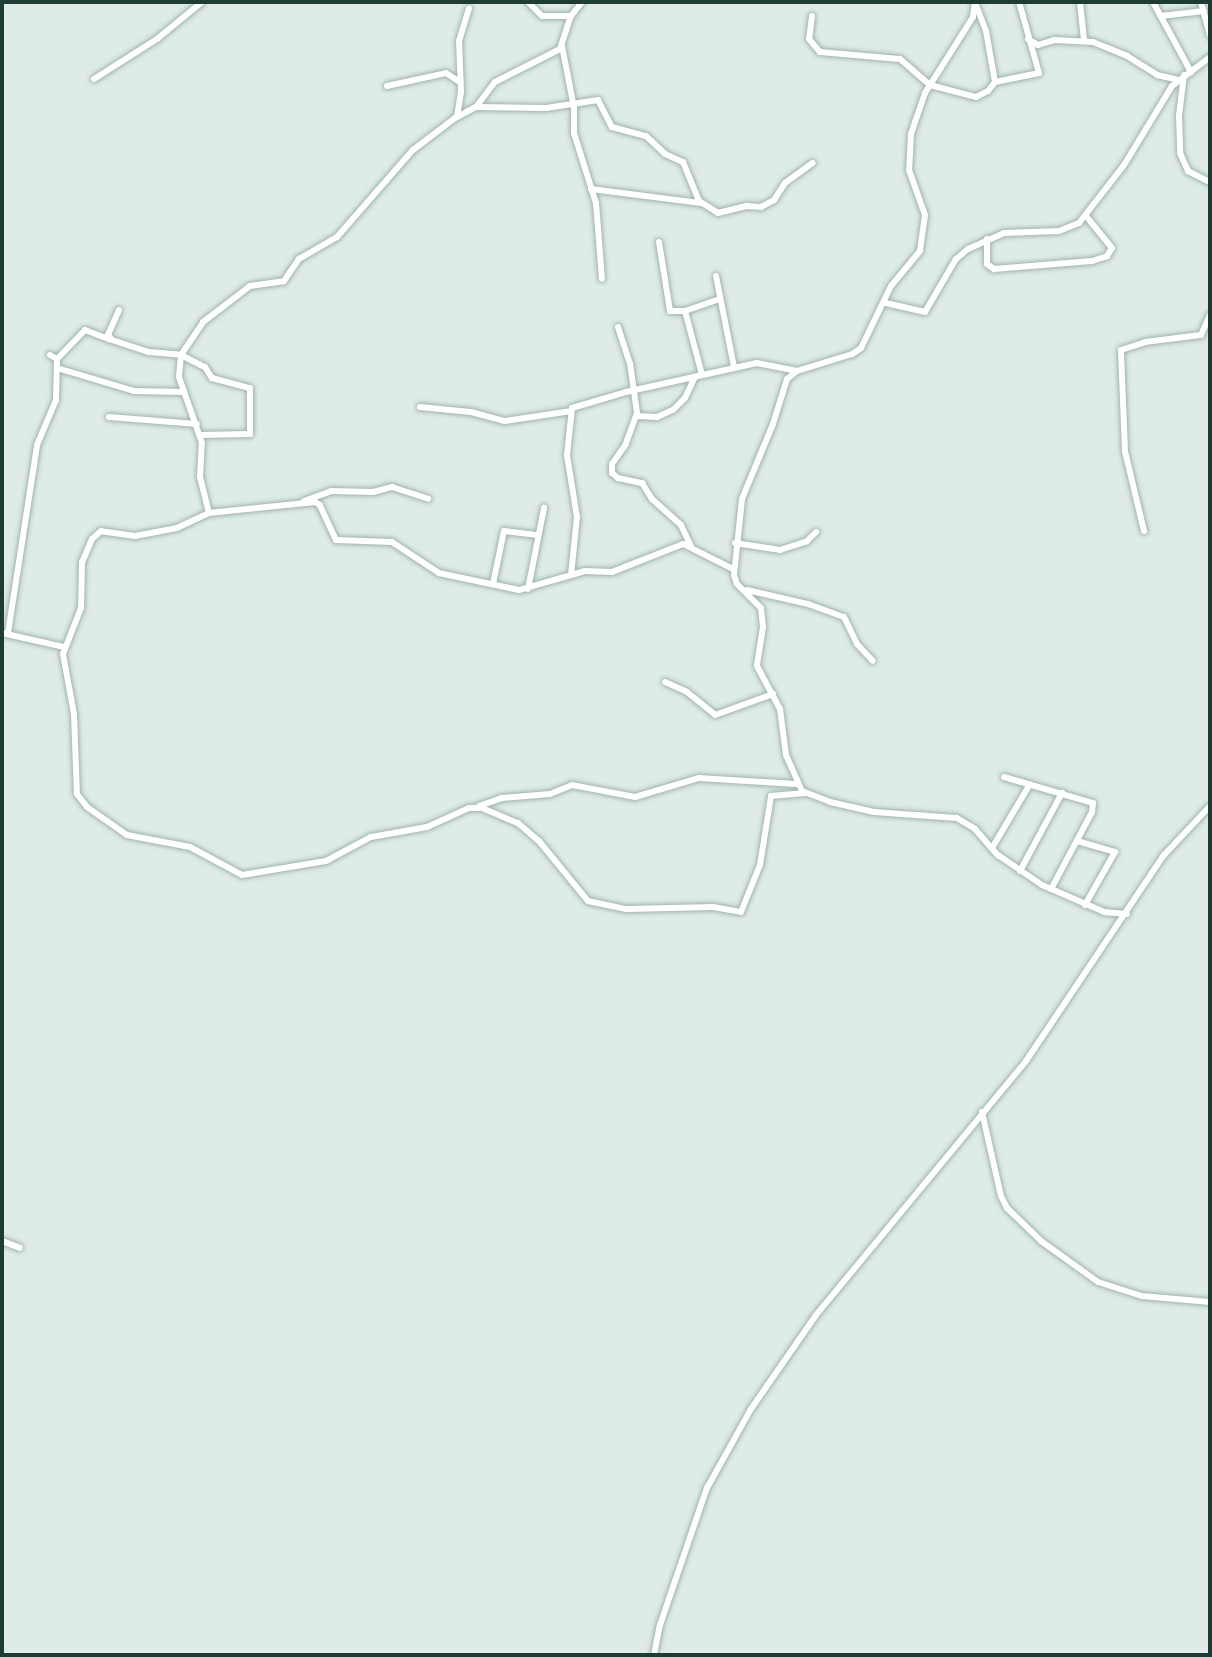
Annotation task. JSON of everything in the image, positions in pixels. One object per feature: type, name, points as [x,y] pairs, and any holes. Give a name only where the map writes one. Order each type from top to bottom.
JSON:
[{"type":"street","points":[[94,79],[157,39],[202,2]]},
{"type":"street","points":[[528,2],[542,16],[571,16]]},
{"type":"street","points":[[582,2],[571,16],[562,46],[574,105],[574,133],[597,209],[602,279]]},
{"type":"street","points":[[812,16],[809,39],[820,52],[900,59],[930,85],[976,97],[990,90],[995,82],[989,42],[975,2]]},
{"type":"street","points":[[806,793],[797,784],[786,755],[782,717],[757,664],[762,612],[736,582],[733,569],[744,493],[773,424],[784,383],[797,371],[858,350],[886,303],[891,286],[920,252],[925,232],[925,212],[909,161],[915,117],[930,85],[973,17],[975,2]]},
{"type":"street","points":[[995,82],[1039,73],[1019,2]]},
{"type":"street","points":[[1080,2],[1084,41]]},
{"type":"street","points":[[1153,2],[1184,76],[1180,152],[1188,171],[1210,182]]},
{"type":"street","points":[[1201,2],[1210,35]]},
{"type":"street","points":[[457,117],[459,41],[469,8]]},
{"type":"street","points":[[1161,16],[1204,11]]},
{"type":"street","points":[[1028,39],[1037,45],[1054,40],[1084,41],[1127,56],[1157,75],[1184,76]]},
{"type":"street","points":[[209,513],[200,477],[204,457],[200,435],[179,377],[181,355],[207,318],[223,310],[250,286],[283,281],[303,256],[337,237],[365,210],[398,164],[457,117],[476,107],[492,85],[562,46]]},
{"type":"street","points":[[886,303],[926,311],[959,255],[1004,233],[1067,230],[1086,216],[1184,76],[1210,57]]},
{"type":"street","points":[[387,86],[446,73],[460,82]]},
{"type":"street","points":[[476,107],[496,110],[599,101],[611,127],[646,136],[665,154],[682,160],[701,203]]},
{"type":"street","points":[[591,189],[701,203],[720,213],[747,206],[761,207],[774,200],[785,183],[813,163]]},
{"type":"street","points":[[987,239],[987,264],[994,269],[1092,261],[1107,256],[1112,248],[1086,216]]},
{"type":"street","points":[[659,242],[668,308],[685,311],[719,299]]},
{"type":"street","points":[[716,276],[734,367]]},
{"type":"street","points":[[109,339],[119,310]]},
{"type":"street","points":[[637,416],[657,417],[673,410],[685,398],[698,376],[685,311]]},
{"type":"street","points":[[1144,531],[1125,451],[1121,350],[1145,342],[1194,337],[1208,332],[1210,315]]},
{"type":"street","points":[[618,327],[634,390],[637,416],[626,444],[612,464],[612,473],[618,478],[642,483],[652,499],[681,525],[691,546]]},
{"type":"street","points":[[64,647],[5,633],[37,444],[56,400],[57,368],[53,357],[85,330],[152,352],[181,355],[205,367],[212,378],[251,388],[249,434],[200,435]]},
{"type":"street","points":[[420,407],[471,412],[505,421],[571,411],[634,390],[734,367],[763,363],[797,371]]},
{"type":"street","points":[[57,368],[134,391],[184,392]]},
{"type":"street","points":[[571,411],[567,455],[577,513],[571,575]]},
{"type":"street","points":[[109,417],[197,424]]},
{"type":"street","points":[[301,503],[325,492],[373,492],[392,487],[428,499]]},
{"type":"street","points":[[733,569],[691,546],[681,544],[612,572],[589,570],[528,589],[493,584],[432,571],[406,548],[392,542],[336,540],[320,505],[301,503],[209,513],[177,528],[135,536],[106,531],[96,534],[82,562],[80,615],[64,647],[63,659],[74,714],[77,794],[87,807],[131,837],[190,847],[242,875],[326,861],[371,837],[427,827],[502,798],[550,794],[572,785],[635,797],[699,778],[797,784]]},
{"type":"street","points":[[528,589],[544,508]]},
{"type":"street","points":[[493,584],[504,531],[538,535]]},
{"type":"street","points":[[735,543],[780,550],[807,541],[816,532]]},
{"type":"street","points":[[743,589],[843,617],[857,644],[873,661]]},
{"type":"street","points":[[665,682],[687,692],[715,715],[773,694]]},
{"type":"street","points":[[1004,777],[1093,804],[1051,889]]},
{"type":"street","points":[[992,848],[1030,784]]},
{"type":"street","points":[[476,807],[501,814],[539,841],[588,901],[627,909],[713,907],[741,912],[760,865],[771,796],[806,793],[874,812],[957,818],[975,829],[1020,871],[1051,889],[1112,914],[1127,914]]},
{"type":"street","points":[[1020,871],[1062,793]]},
{"type":"street","points":[[654,1655],[660,1625],[707,1488],[730,1442],[816,1315],[1026,1061],[1164,855],[1210,806]]},
{"type":"street","points":[[1077,841],[1115,852],[1085,905]]},
{"type":"street","points":[[982,1112],[1001,1196],[1007,1208],[1041,1241],[1098,1282],[1142,1296],[1210,1302]]},
{"type":"street","points":[[2,1241],[20,1248]]}]
